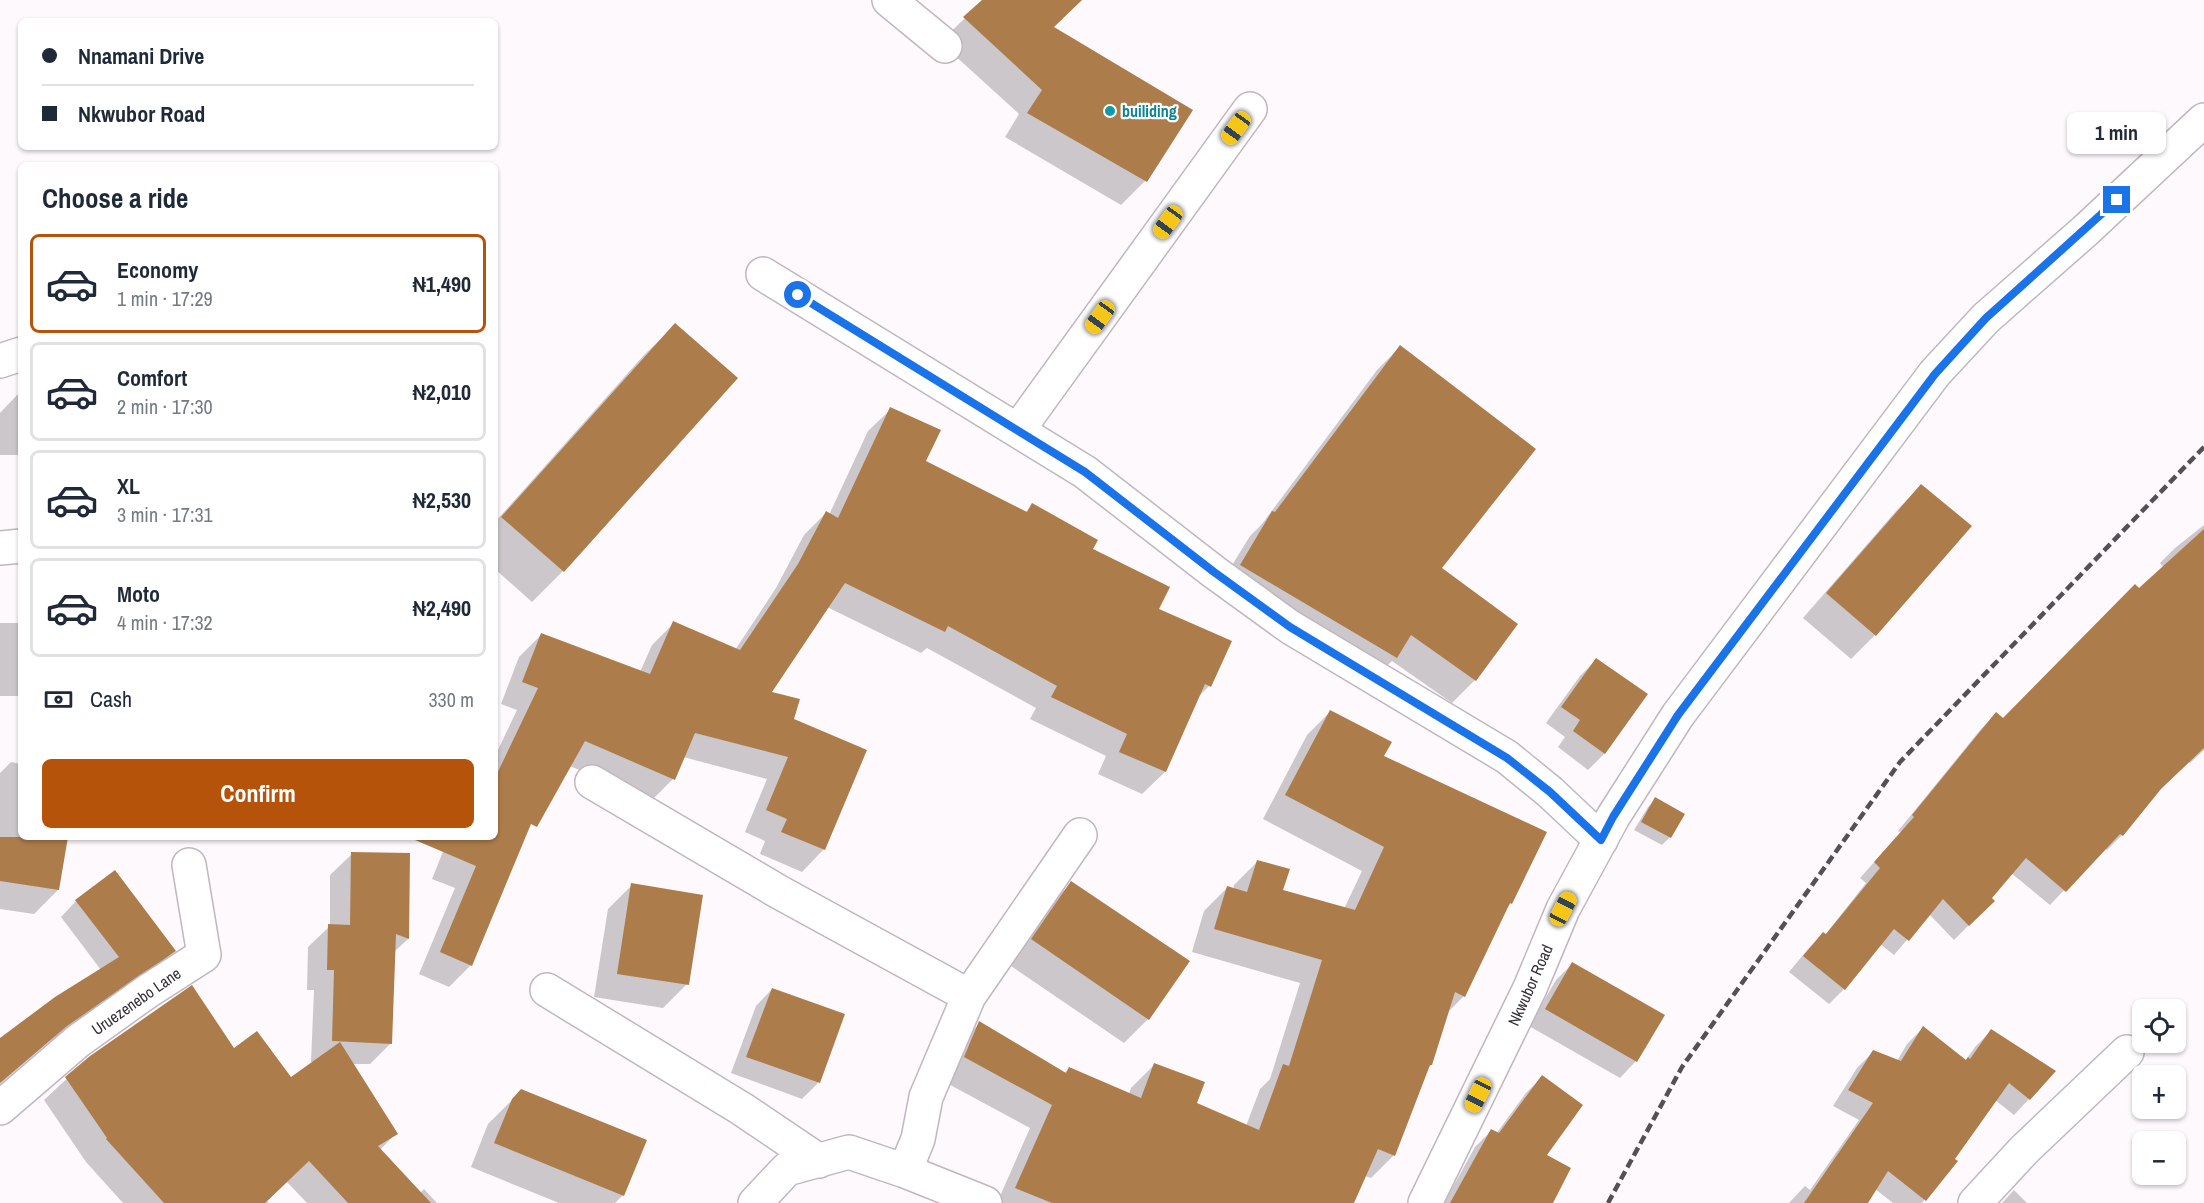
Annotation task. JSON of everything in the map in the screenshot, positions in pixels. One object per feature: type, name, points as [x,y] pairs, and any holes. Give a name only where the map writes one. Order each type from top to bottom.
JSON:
[{"type":"street","points":[[889,0],[945,46]]},
{"type":"street","points":[[1018,430],[1250,109]]},
{"type":"street","name":"Nkwubor Road","points":[[1425,1203],[1530,987],[1563,909],[1613,817],[1678,715],[1935,374],[1986,318],[2085,231],[2204,120]]},
{"type":"street","points":[[763,274],[1085,472],[1214,572],[1290,627],[1507,758],[1550,792],[1601,840]]},
{"type":"street","points":[[0,361],[18,354]]},
{"type":"street","points":[[0,548],[18,546]]},
{"type":"street","points":[[592,782],[779,892],[969,996]]},
{"type":"street","points":[[905,1171],[918,1139],[926,1096],[969,996],[1080,835]]},
{"type":"street","name":"Uruezenebo Lane","points":[[0,1108],[78,1041],[148,991],[204,955],[189,865]]},
{"type":"street","points":[[547,990],[742,1109],[819,1161]]},
{"type":"street","points":[[1976,1203],[2024,1150],[2127,1052]]},
{"type":"street","points":[[755,1203],[787,1169],[849,1152],[905,1171],[985,1203]]},
{"type":"building","name":"builiding","points":[[982,0],[1082,0],[1054,27],[1193,110],[1147,182],[1027,113],[1042,90],[963,17]]},
{"type":"building","points":[[675,323],[738,378],[564,572],[501,517]]},
{"type":"building","points":[[1400,345],[1536,449],[1442,568],[1518,624],[1476,681],[1411,635],[1397,658],[1240,565],[1272,511],[1275,512]]},
{"type":"building","points":[[890,407],[941,430],[926,461],[1027,512],[1032,503],[1098,540],[1093,549],[1170,587],[1159,609],[1232,641],[1211,687],[1205,684],[1166,772],[1119,752],[1127,734],[1051,697],[1057,686],[948,626],[945,632],[845,583],[772,692],[800,699],[794,719],[867,750],[825,850],[781,832],[787,819],[766,810],[788,757],[695,733],[675,780],[585,741],[537,827],[531,824],[472,966],[440,952],[476,866],[415,840],[498,840],[498,772],[538,688],[522,682],[541,633],[650,674],[673,621],[740,650],[798,564],[826,511],[838,518]]},
{"type":"building","points":[[1921,484],[1972,526],[1876,636],[1826,593]]},
{"type":"building","points":[[2204,529],[2204,748],[2161,789],[2123,836],[2120,834],[2066,892],[2026,858],[1992,898],[1995,901],[1969,926],[1943,899],[1909,941],[1894,929],[1845,990],[1803,956],[1823,932],[1826,934],[1880,868],[1874,862],[1914,817],[1912,815],[1996,712],[2003,718],[2135,584],[2139,588]]},
{"type":"building","points":[[1596,658],[1648,694],[1605,754],[1573,731],[1580,720],[1561,707]]},
{"type":"building","points":[[1330,710],[1392,742],[1384,756],[1547,832],[1465,997],[1455,992],[1432,1065],[1430,1065],[1395,1156],[1378,1149],[1354,1203],[1052,1203],[1015,1188],[1052,1105],[964,1057],[979,1021],[1066,1073],[1069,1067],[1141,1098],[1154,1063],[1205,1082],[1197,1103],[1259,1130],[1283,1064],[1289,1066],[1322,960],[1214,929],[1227,886],[1247,892],[1257,860],[1290,869],[1283,890],[1355,910],[1384,847],[1285,795]]},
{"type":"building","points":[[1655,797],[1685,814],[1671,838],[1641,822]]},
{"type":"building","points":[[0,837],[18,837],[18,840],[67,840],[59,890],[0,881]]},
{"type":"building","points":[[351,852],[410,853],[409,939],[396,934],[392,1044],[332,1041],[334,970],[327,970],[328,924],[350,925]]},
{"type":"building","points":[[115,870],[176,951],[67,1026],[0,1083],[0,1038],[55,997],[119,957],[75,900]]},
{"type":"building","points":[[1071,881],[1190,961],[1149,1020],[1031,939]]},
{"type":"building","points":[[631,883],[703,895],[689,985],[617,974]]},
{"type":"building","points":[[1572,962],[1665,1015],[1637,1062],[1545,1009]]},
{"type":"building","points":[[192,985],[234,1048],[257,1031],[291,1077],[340,1042],[398,1134],[378,1146],[431,1203],[348,1203],[309,1161],[265,1203],[164,1203],[106,1139],[65,1077],[90,1056]]},
{"type":"building","points":[[772,988],[845,1014],[820,1083],[746,1057]]},
{"type":"building","points":[[1923,1026],[1966,1060],[1968,1057],[1970,1059],[1991,1029],[2056,1071],[2030,1100],[2009,1083],[1955,1159],[1958,1161],[1926,1201],[1888,1171],[1868,1203],[1804,1203],[1873,1103],[1848,1090],[1873,1050],[1901,1061]]},
{"type":"building","points":[[1542,1075],[1583,1105],[1547,1155],[1571,1168],[1553,1203],[1450,1203],[1491,1129],[1499,1133]]},
{"type":"building","points":[[521,1089],[647,1140],[624,1196],[494,1143],[512,1099]]},
{"type":"railway","points":[[1608,1203],[1682,1067],[1900,762],[2204,447]]},
{"type":"place","name":"builiding","points":[[1110,111]]},
{"type":"route","points":[[798,295],[1085,472],[1214,572],[1290,627],[1507,758],[1550,792],[1601,840],[1613,817],[1678,715],[1935,374],[1986,318],[2117,200]]}]
